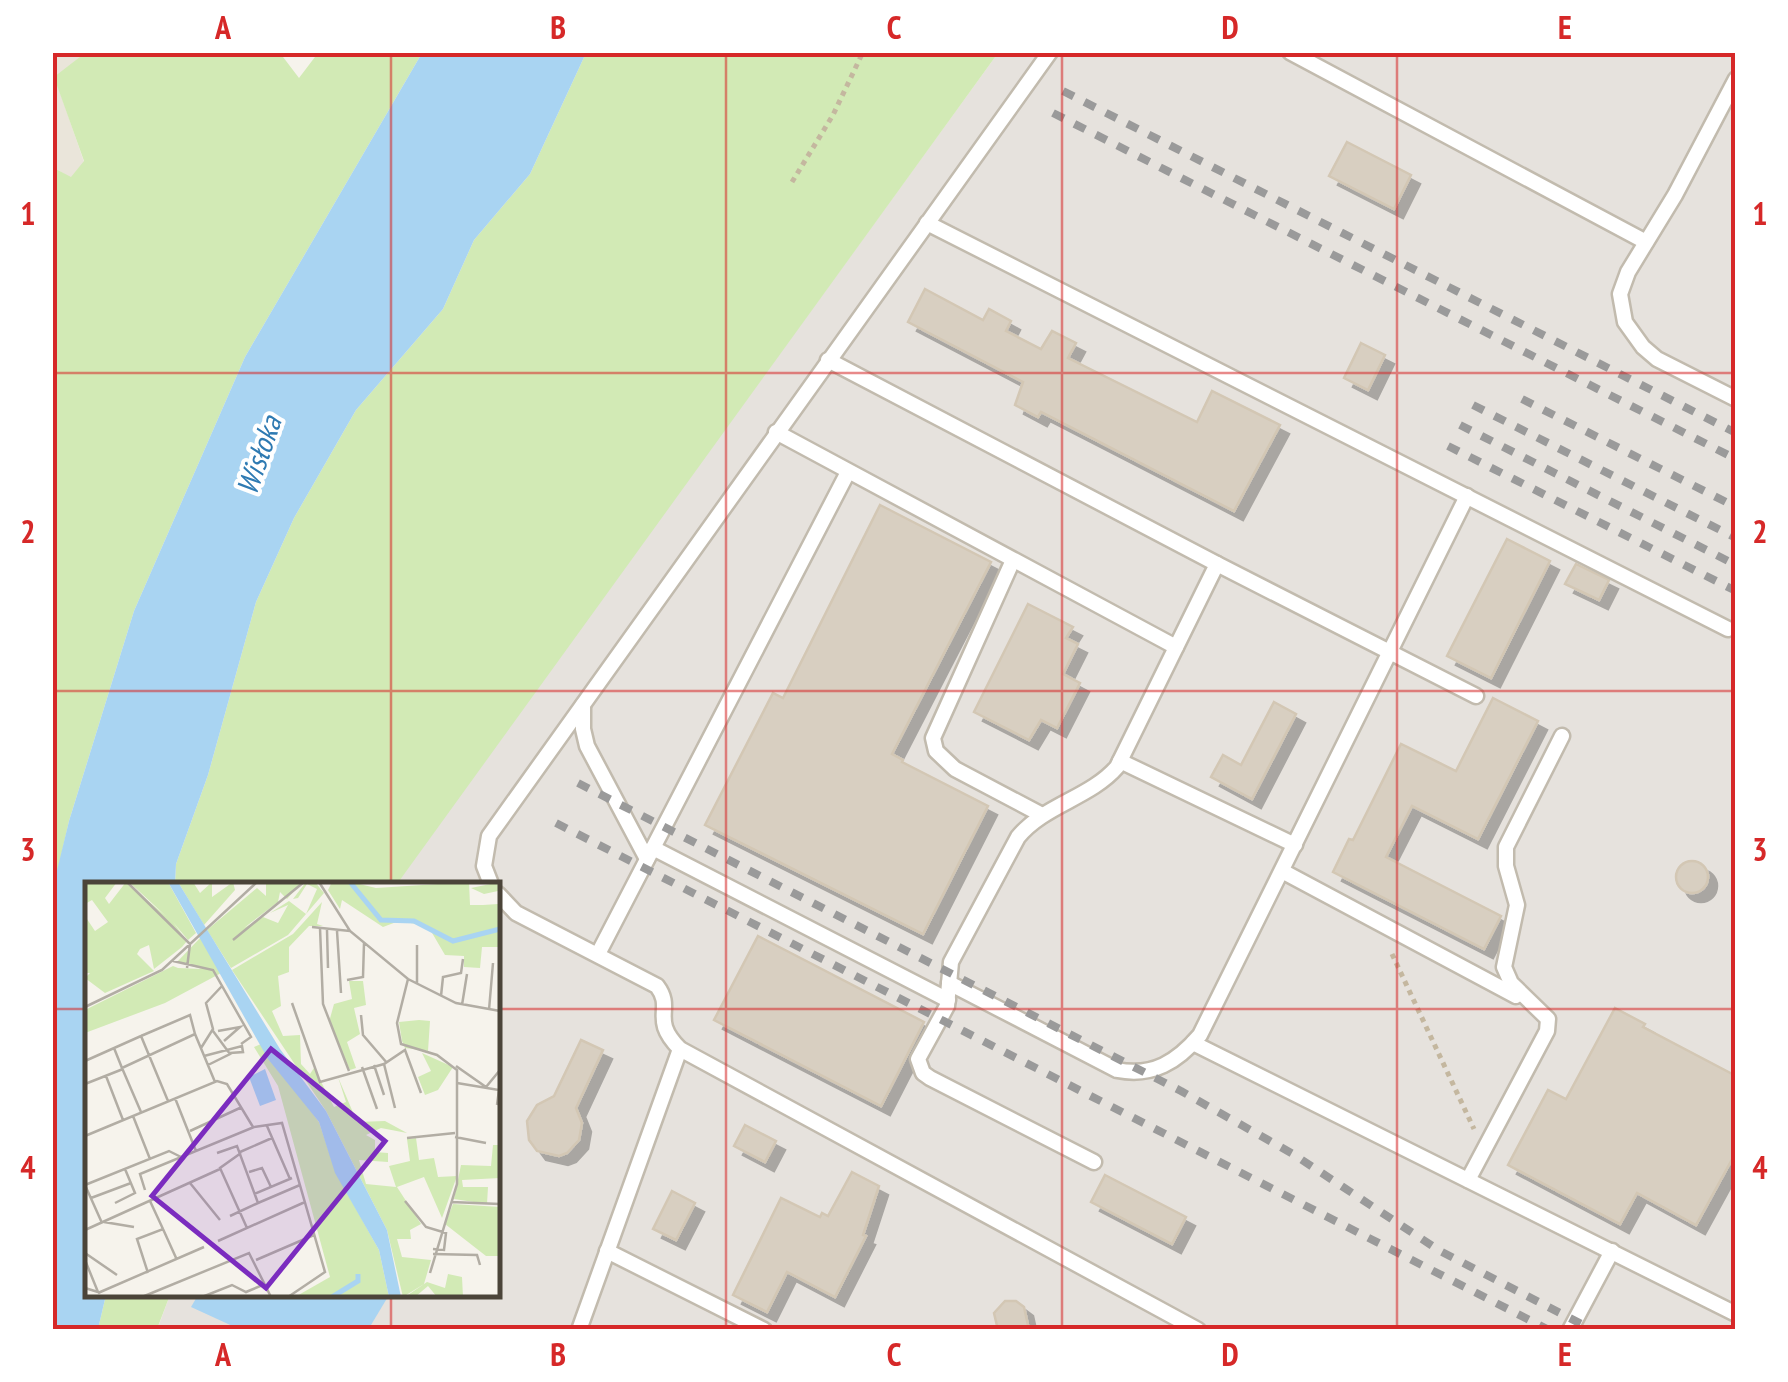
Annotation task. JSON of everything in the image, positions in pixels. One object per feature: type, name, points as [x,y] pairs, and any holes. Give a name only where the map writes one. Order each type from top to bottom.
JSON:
[{"type":"lane","points":[[491,882],[484,866],[488,836],[1050,52]]},
{"type":"lane","points":[[1290,52],[1646,242]]},
{"type":"lane","points":[[1736,79],[1628,272],[1620,294],[1633,336],[1658,358],[1736,400]]},
{"type":"lane","points":[[928,223],[1728,629]]},
{"type":"lane","points":[[828,360],[1476,696]]},
{"type":"lane","points":[[776,432],[1176,648]]},
{"type":"lane","points":[[598,954],[848,472]]},
{"type":"lane","points":[[948,984],[1116,1070],[1155,1070],[1184,1054],[1282,871],[1466,496]]},
{"type":"lane","points":[[1013,560],[933,738],[943,760],[1042,815]]},
{"type":"lane","points":[[1094,1162],[923,1074],[920,1052],[948,1000],[951,962],[1018,837],[1042,815],[1097,786],[1120,761],[1217,564]]},
{"type":"lane","points":[[583,704],[582,729],[592,757],[650,854],[948,1000]]},
{"type":"lane","points":[[1468,1180],[1547,1031],[1548,1019],[1511,983],[1504,967],[1517,906],[1506,866],[1506,847],[1562,736]]},
{"type":"lane","points":[[1120,761],[1294,845]]},
{"type":"lane","points":[[1282,871],[1539,1008]]},
{"type":"lane","points":[[500,896],[516,913],[657,986],[664,1003],[663,1027],[680,1049],[1198,1330]]},
{"type":"lane","points":[[1193,1043],[1736,1314]]},
{"type":"lane","points":[[579,1330],[680,1049]]},
{"type":"lane","points":[[608,1251],[764,1330]]},
{"type":"lane","points":[[1570,1330],[1612,1251]]},
{"type":"path","points":[[792,182],[833,114],[863,52]]},
{"type":"path","points":[[1377,922],[1484,1150]]},
{"type":"shaded area","points":[[52,53],[85,53],[55,78],[84,162],[71,178],[53,167]]},
{"type":"shaded area","points":[[998,53],[1735,53],[1735,1329],[157,1330],[169,1297],[500,1297],[500,882],[396,882]]},
{"type":"green space","points":[[85,53],[280,53],[299,78],[318,53],[422,53],[245,357],[134,611],[69,821],[53,891],[52,590],[57,575],[52,573],[52,167],[71,177],[84,161],[54,77]]},
{"type":"green space","points":[[586,53],[998,53],[398,882],[175,882],[176,864],[208,775],[256,602],[294,518],[356,410],[443,309],[474,240],[530,174]]},
{"type":"green space","points":[[105,1297],[169,1297],[157,1329],[98,1329]]},
{"type":"water","name":"Wisłoka","points":[[422,53],[586,53],[530,174],[474,240],[443,309],[356,410],[294,518],[256,602],[208,775],[176,864],[175,882],[85,882],[85,1297],[106,1297],[98,1329],[53,1329],[52,891],[69,821],[134,611],[245,357]]},
{"type":"water","points":[[196,1297],[388,1297],[368,1330],[239,1329],[191,1307]]},
{"type":"building","points":[[1347,142],[1411,175],[1394,209],[1329,176]]},
{"type":"building","points":[[925,289],[983,320],[989,309],[1011,321],[1006,331],[1041,349],[1052,331],[1076,343],[1068,358],[1197,422],[1212,391],[1280,425],[1234,511],[1041,412],[1038,417],[1015,405],[1023,382],[908,322]]},
{"type":"building","points":[[1361,343],[1385,355],[1368,390],[1344,378]]},
{"type":"building","points":[[880,505],[991,562],[892,754],[988,806],[923,934],[705,825],[773,693],[783,698]]},
{"type":"building","points":[[1507,539],[1550,561],[1491,678],[1447,656]]},
{"type":"building","points":[[1576,564],[1609,580],[1599,600],[1565,584]]},
{"type":"building","points":[[1028,604],[1073,627],[1066,638],[1078,644],[1063,674],[1080,683],[1057,728],[1041,720],[1029,740],[974,712]]},
{"type":"building","points":[[1493,698],[1538,721],[1478,839],[1412,806],[1386,857],[1501,916],[1484,949],[1333,872],[1401,744],[1456,771]]},
{"type":"building","points":[[1274,702],[1296,714],[1252,799],[1211,777],[1223,755],[1241,765]]},
{"type":"building","points":[[1692,861],[1703,866],[1708,877],[1703,888],[1692,893],[1681,888],[1676,877],[1681,866]]},
{"type":"building","points":[[758,936],[924,1022],[881,1106],[714,1020]]},
{"type":"building","points":[[1615,1008],[1736,1076],[1736,1152],[1696,1225],[1637,1193],[1620,1224],[1508,1165],[1548,1090],[1566,1099]]},
{"type":"building","points":[[581,1040],[603,1050],[576,1108],[582,1123],[579,1140],[559,1156],[537,1151],[529,1140],[527,1121],[537,1105],[554,1096]]},
{"type":"building","points":[[745,1125],[776,1141],[765,1162],[734,1146]]},
{"type":"building","points":[[852,1172],[879,1186],[863,1235],[866,1236],[835,1297],[787,1272],[767,1312],[733,1295],[781,1198],[820,1217],[822,1213],[828,1216]]},
{"type":"building","points":[[1105,1175],[1186,1217],[1172,1244],[1091,1202]]},
{"type":"building","points":[[672,1191],[695,1203],[676,1240],[653,1229]]},
{"type":"building","points":[[1005,1301],[1016,1301],[1024,1307],[1029,1330],[998,1330],[994,1313]]},
{"type":"railway","points":[[1063,91],[1736,433]]},
{"type":"railway","points":[[1053,113],[1736,459]]},
{"type":"railway","points":[[1522,399],[1736,507]]},
{"type":"railway","points":[[1473,405],[1736,538]]},
{"type":"railway","points":[[1460,425],[1736,565]]},
{"type":"railway","points":[[1448,446],[1736,591]]},
{"type":"railway","points":[[578,783],[1181,1091],[1293,1154],[1440,1251],[1593,1330]]},
{"type":"railway","points":[[556,823],[1549,1330]]}]
